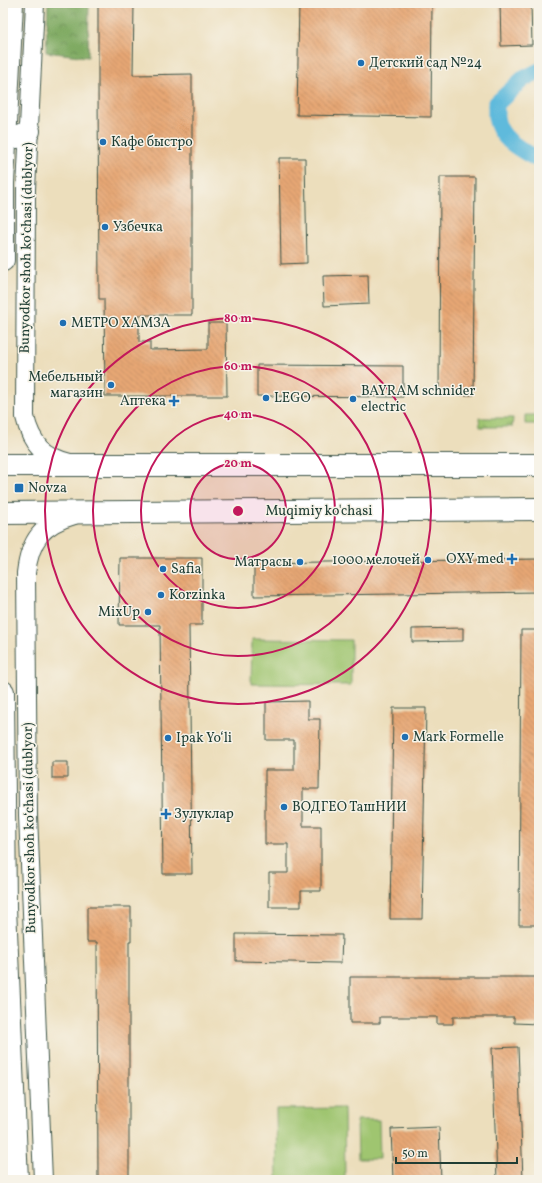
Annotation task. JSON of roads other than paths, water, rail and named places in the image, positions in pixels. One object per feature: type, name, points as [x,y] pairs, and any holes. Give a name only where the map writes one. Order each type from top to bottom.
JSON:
[{"type":"main road","points":[[3,260],[3,183],[12,3]]},
{"type":"main road","points":[[6,131],[10,135],[17,137],[23,136],[29,131]]},
{"type":"main road","points":[[3,465],[539,464]]},
{"type":"main road","name":"Muqimiy ko'chasi","points":[[3,513],[539,509]]},
{"type":"main road","points":[[3,692],[5,908],[17,1180]]},
{"type":"street","name":"Bunyodkor shoh koʻchasi (dublyor)","points":[[35,3],[26,189],[25,417],[27,427],[32,437],[44,452],[58,460],[76,464]]},
{"type":"street","name":"Bunyodkor shoh koʻchasi (dublyor)","points":[[43,1180],[28,815],[26,573],[30,549],[43,530],[52,523],[63,518],[90,512]]},
{"type":"waterway","points":[[539,71],[523,79],[496,104],[496,117],[498,125],[506,138],[539,160]]},
{"type":"place","name":"Детский сад №24","points":[[361,63]]},
{"type":"place","name":"Кафе быстро","points":[[103,142]]},
{"type":"place","name":"Узбечка","points":[[105,227]]},
{"type":"place","name":"МЕТРО ХАМЗА","points":[[63,323]]},
{"type":"place","name":"Мебельный магазин","points":[[111,385]]},
{"type":"place","name":"LEGO","points":[[266,398]]},
{"type":"place","name":"BAYRAM schnider electric","points":[[353,399]]},
{"type":"place","name":"Аптека","points":[[174,401]]},
{"type":"place","name":"Novza","points":[[19,488]]},
{"type":"place","name":"OXY med","points":[[512,559]]},
{"type":"place","name":"1000 мелочей","points":[[428,560]]},
{"type":"place","name":"Матрасы","points":[[300,562]]},
{"type":"place","name":"Safia","points":[[163,569]]},
{"type":"place","name":"Korzinka","points":[[161,595]]},
{"type":"place","name":"MixUp","points":[[148,612]]},
{"type":"place","name":"Mark Formelle","points":[[405,737]]},
{"type":"place","name":"Ipak Yoʻli","points":[[168,738]]},
{"type":"place","name":"ВОДГЕО ТашНИИ","points":[[284,807]]},
{"type":"place","name":"Зулуклар","points":[[166,814]]}]
